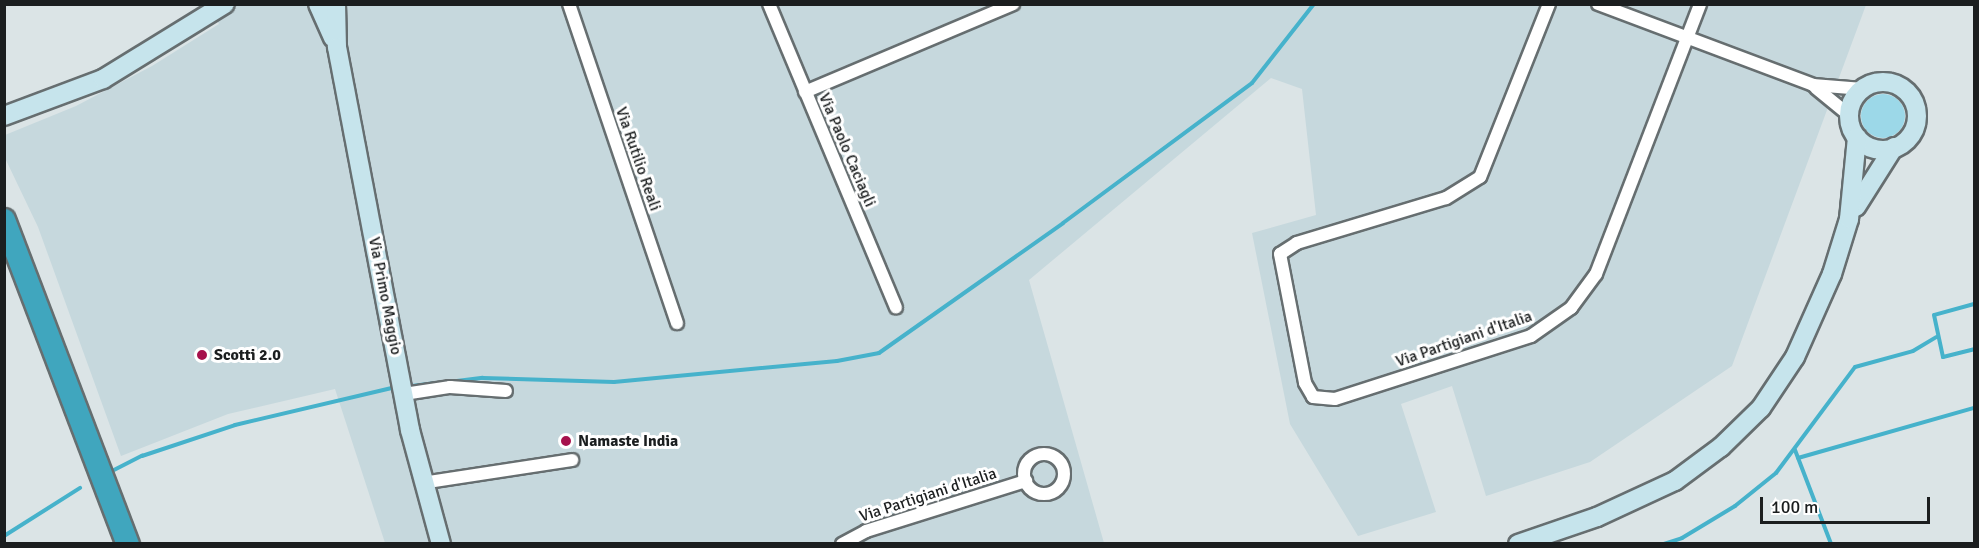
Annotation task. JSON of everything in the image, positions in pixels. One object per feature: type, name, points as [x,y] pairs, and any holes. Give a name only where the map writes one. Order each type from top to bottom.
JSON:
[{"type":"highway","points":[[4,220],[128,543]]},
{"type":"highway","points":[[4,256],[114,543]]},
{"type":"street","points":[[4,116],[103,79],[225,4]]},
{"type":"street","name":"Via Primo Maggio","points":[[318,4],[337,47]]},
{"type":"street","name":"Via Primo Maggio","points":[[336,4],[337,47],[404,394],[422,483],[441,543]]},
{"type":"street","name":"Via Rutilio Reali","points":[[569,4],[677,324]]},
{"type":"street","name":"Via Paolo Caciagli","points":[[769,4],[896,308]]},
{"type":"street","points":[[805,92],[1013,4]]},
{"type":"street","name":"Via Partigiani d'Italia","points":[[1549,4],[1480,177],[1446,198],[1290,245],[1280,254],[1279,267],[1305,383],[1313,397],[1319,400],[1335,399],[1545,329],[1571,308],[1596,273],[1700,4]]},
{"type":"street","points":[[1598,4],[1813,85],[1863,88],[1882,82],[1902,87],[1914,103],[1916,123],[1912,133],[1894,147],[1849,219]]},
{"type":"street","points":[[1813,85],[1849,115]]},
{"type":"street","points":[[1518,543],[1597,517],[1675,481],[1740,430],[1761,408],[1796,357],[1816,316],[1849,219],[1857,138],[1849,115],[1852,100],[1863,88]]},
{"type":"street","points":[[1857,138],[1872,147],[1894,147]]},
{"type":"street","points":[[404,394],[450,387],[506,391]]},
{"type":"street","points":[[422,483],[572,460]]},
{"type":"street","name":"Via Partigiani d'Italia","points":[[842,543],[866,531],[1026,481]]},
{"type":"shaded area","points":[[208,5],[1866,5],[1732,366],[1590,462],[1486,496],[1452,386],[1401,404],[1436,512],[1358,536],[1290,424],[1252,233],[1316,215],[1302,89],[1271,78],[1029,280],[1104,543],[954,544],[385,543],[335,389],[228,414],[121,456],[38,227],[5,158],[5,135],[76,106],[152,66],[219,24]]},
{"type":"shaded area","points":[[1883,94],[1898,101],[1905,116],[1898,131],[1883,138],[1868,131],[1861,116],[1868,101]]},
{"type":"waterway","points":[[449,382],[483,378],[614,382],[837,361],[879,353],[1063,223],[1252,83],[1314,4]]},
{"type":"waterway","points":[[1974,304],[1934,315],[1943,357],[1974,349]]},
{"type":"waterway","points":[[1664,544],[1682,538],[1735,506],[1776,473],[1855,367],[1913,351],[1936,337]]},
{"type":"waterway","points":[[412,386],[436,383]]},
{"type":"waterway","points":[[112,471],[142,456],[235,425],[392,388]]},
{"type":"waterway","points":[[1798,458],[1974,408]]},
{"type":"waterway","points":[[1795,450],[1831,544]]},
{"type":"waterway","points":[[4,536],[80,488]]},
{"type":"place","name":"Scotti 2.0","points":[[202,355]]},
{"type":"place","name":"Namaste India","points":[[566,441]]}]
